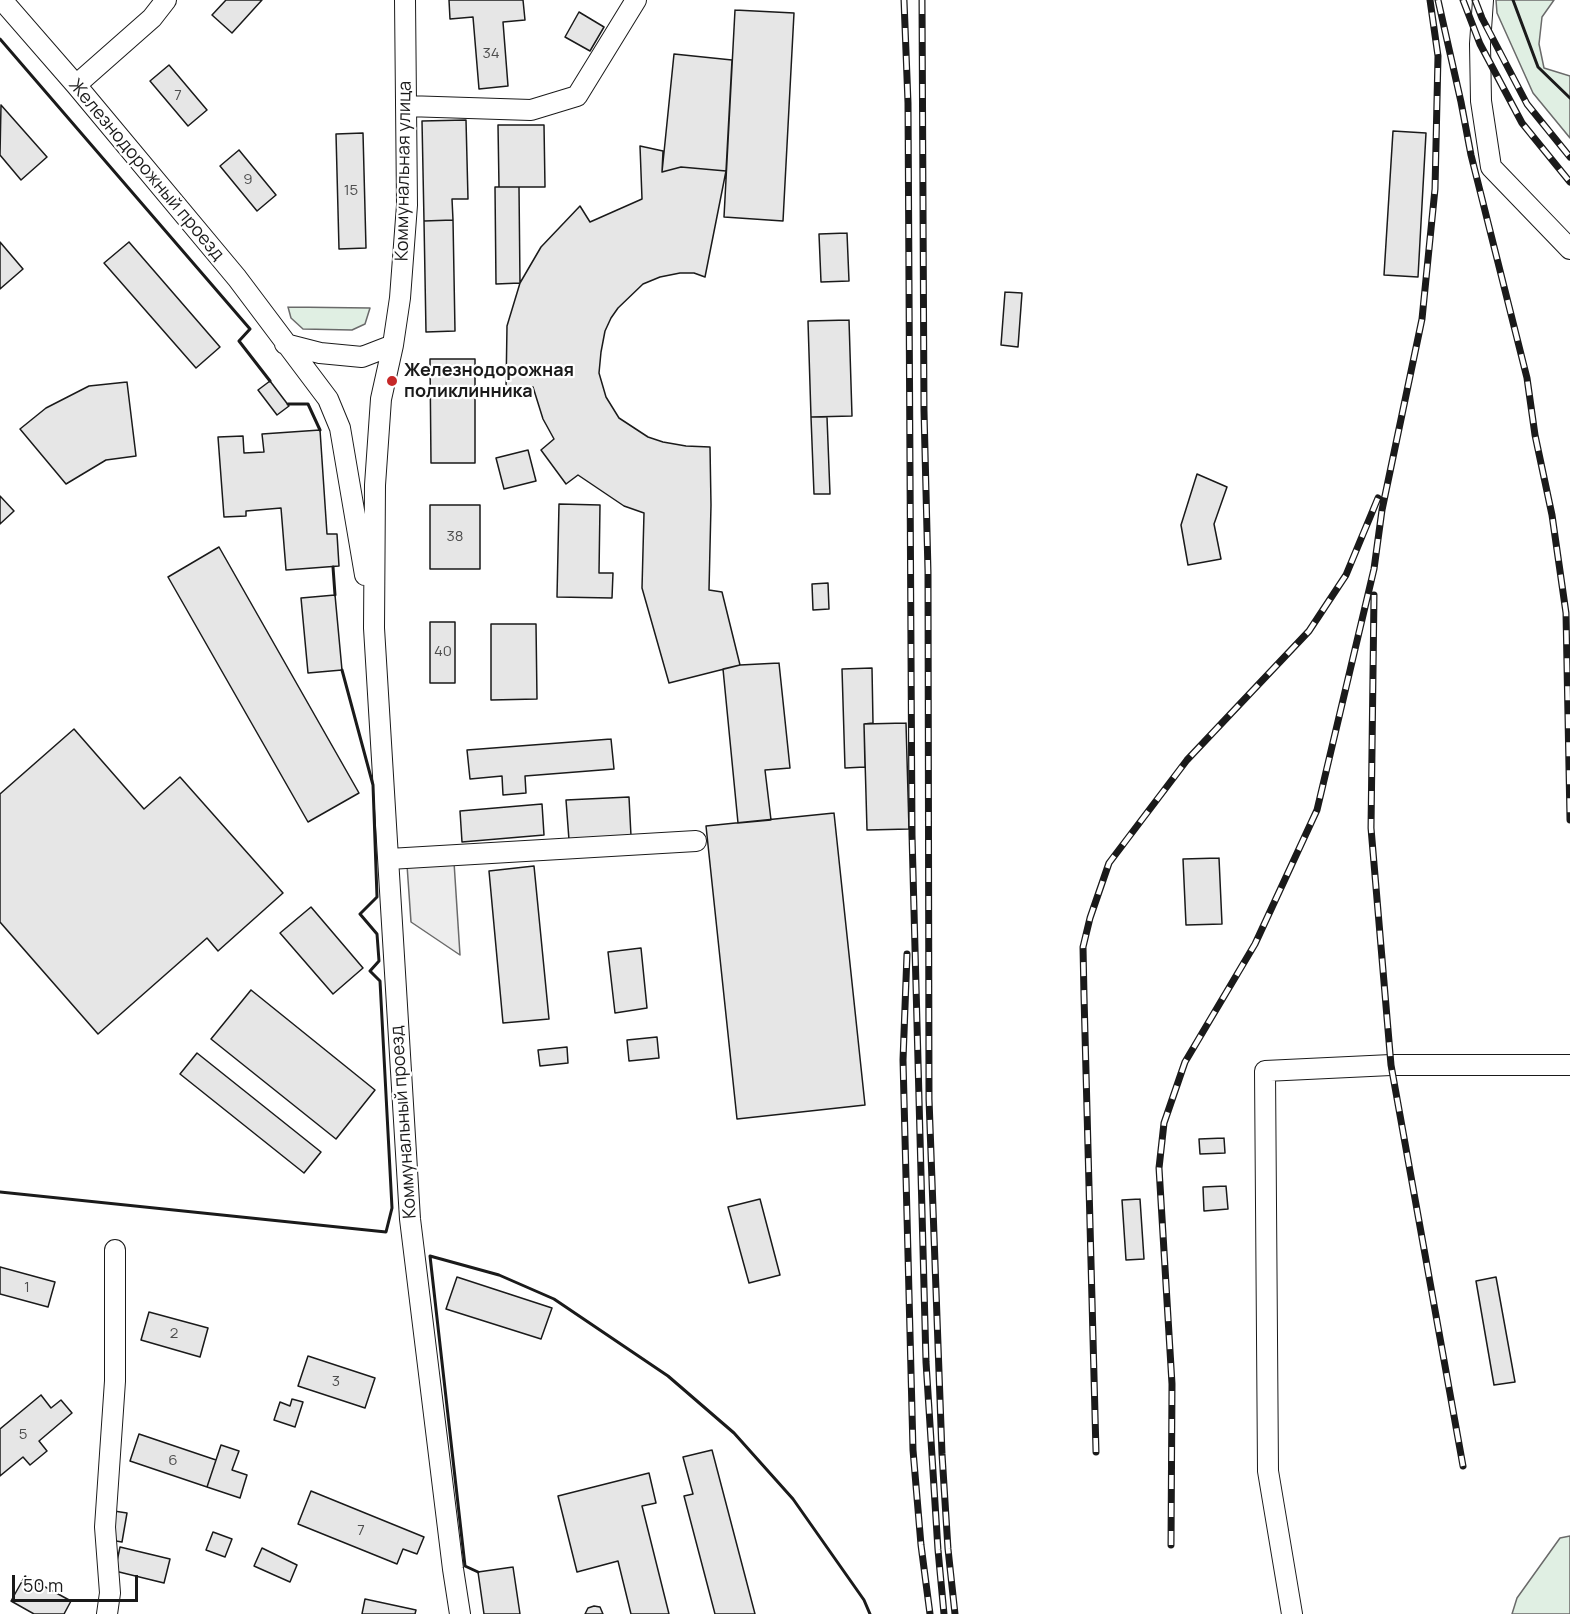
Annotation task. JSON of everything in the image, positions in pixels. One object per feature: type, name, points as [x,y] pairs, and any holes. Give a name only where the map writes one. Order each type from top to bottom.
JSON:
[{"type":"street","name":"Железнодорожный проезд","points":[[2,0],[237,278],[328,399],[340,428],[374,628]]},
{"type":"street","points":[[76,85],[152,18],[166,0]]},
{"type":"street","name":"Коммунальная улица","points":[[374,628],[375,485],[381,399],[393,345],[400,298],[407,205],[405,0]]},
{"type":"street","points":[[406,106],[531,110],[577,96],[636,0]]},
{"type":"street","points":[[1483,0],[1480,44],[1481,101],[1491,167],[1570,249]]},
{"type":"street","points":[[285,344],[320,353],[362,357],[393,345]]},
{"type":"street","name":"Коммунальный проезд","points":[[374,628],[410,1219],[460,1614]]},
{"type":"street","points":[[389,859],[696,841]]},
{"type":"street","points":[[1292,1614],[1268,1471],[1265,1071],[1390,1065],[1570,1065]]},
{"type":"street","points":[[107,1614],[110,1593],[105,1527],[115,1381],[115,1250]]},
{"type":"green space","points":[[1496,0],[1554,0],[1542,17],[1539,44],[1544,68],[1570,76],[1570,138],[1533,93],[1497,13]]},
{"type":"green space","points":[[288,307],[370,308],[365,324],[352,330],[303,329],[291,318]]},
{"type":"green space","points":[[1570,1536],[1570,1614],[1512,1614],[1517,1598],[1560,1538]]},
{"type":"shaded area","points":[[454,862],[460,955],[411,922],[407,865]]},
{"type":"building","points":[[226,0],[262,0],[232,33],[212,15]]},
{"type":"building","points":[[449,0],[523,0],[525,20],[503,22],[508,86],[479,89],[473,17],[450,19]]},
{"type":"building","points":[[735,10],[794,13],[783,221],[724,217]]},
{"type":"building","points":[[579,12],[604,27],[590,51],[565,37]]},
{"type":"building","points":[[674,54],[732,60],[726,171],[681,167],[662,172]]},
{"type":"building","points":[[169,65],[207,110],[188,126],[150,81]]},
{"type":"building","points":[[1,105],[47,157],[21,180],[0,155]]},
{"type":"building","points":[[466,120],[468,199],[452,199],[453,220],[424,221],[422,121]]},
{"type":"building","points":[[498,125],[544,125],[545,187],[499,187]]},
{"type":"building","points":[[1393,131],[1426,133],[1418,277],[1384,275]]},
{"type":"building","points":[[363,133],[366,248],[339,249],[336,134]]},
{"type":"building","points":[[640,146],[663,151],[662,172],[681,167],[726,171],[705,277],[694,273],[680,273],[660,277],[643,284],[611,318],[605,331],[601,352],[599,373],[606,397],[619,418],[648,437],[663,442],[710,447],[709,590],[722,592],[740,665],[669,683],[642,588],[644,513],[624,506],[578,475],[566,484],[541,450],[554,439],[543,419],[533,387],[506,389],[507,326],[520,283],[541,247],[580,206],[590,222],[642,199]]},
{"type":"building","points":[[239,150],[276,195],[257,211],[220,166]]},
{"type":"building","points":[[495,187],[519,187],[520,283],[496,284]]},
{"type":"building","points":[[453,220],[455,331],[426,332],[424,221]]},
{"type":"building","points":[[847,233],[849,281],[821,282],[819,234]]},
{"type":"building","points":[[0,242],[23,269],[0,289]]},
{"type":"building","points":[[129,242],[220,347],[196,368],[104,263]]},
{"type":"building","points":[[1005,292],[1022,293],[1018,347],[1001,345]]},
{"type":"building","points":[[849,320],[852,416],[811,417],[808,321]]},
{"type":"building","points":[[430,359],[475,359],[475,463],[431,463]]},
{"type":"building","points":[[270,381],[289,406],[277,415],[258,390]]},
{"type":"building","points":[[127,382],[136,456],[106,460],[66,484],[20,429],[46,408],[89,386]]},
{"type":"building","points":[[811,417],[827,417],[830,494],[814,494]]},
{"type":"building","points":[[320,430],[327,534],[337,534],[339,566],[286,570],[281,508],[246,511],[246,516],[224,517],[218,437],[243,436],[244,453],[264,452],[262,434]]},
{"type":"building","points":[[528,450],[536,481],[504,489],[496,458]]},
{"type":"building","points":[[1197,474],[1227,487],[1214,524],[1221,559],[1188,565],[1181,525]]},
{"type":"building","points":[[0,496],[14,511],[0,524]]},
{"type":"building","points":[[559,504],[600,505],[599,573],[613,573],[612,598],[557,597]]},
{"type":"building","points":[[430,505],[480,505],[480,569],[430,569]]},
{"type":"building","points":[[219,547],[359,793],[308,822],[168,577]]},
{"type":"building","points":[[828,583],[829,609],[813,610],[812,584]]},
{"type":"building","points":[[335,595],[342,670],[308,673],[301,598]]},
{"type":"building","points":[[430,622],[455,622],[455,683],[430,683]]},
{"type":"building","points":[[491,624],[536,624],[537,699],[491,700]]},
{"type":"building","points":[[779,663],[790,768],[765,770],[771,820],[738,823],[723,669],[740,665]]},
{"type":"building","points":[[872,668],[873,723],[864,724],[865,767],[845,768],[842,669]]},
{"type":"building","points":[[906,723],[909,829],[867,830],[864,724]]},
{"type":"building","points":[[74,729],[144,809],[180,777],[283,893],[218,951],[207,938],[98,1034],[0,922],[0,794]]},
{"type":"building","points":[[611,739],[614,769],[525,776],[526,793],[503,795],[502,776],[470,779],[467,750]]},
{"type":"building","points":[[629,797],[631,836],[569,840],[566,800]]},
{"type":"building","points":[[542,804],[544,835],[462,842],[460,811]]},
{"type":"building","points":[[834,813],[865,1105],[737,1119],[706,826]]},
{"type":"building","points":[[1219,858],[1222,924],[1186,925],[1183,859]]},
{"type":"building","points":[[534,866],[549,1019],[503,1023],[489,871]]},
{"type":"building","points":[[311,907],[363,968],[333,994],[280,933]]},
{"type":"building","points":[[641,948],[647,1008],[615,1013],[608,952]]},
{"type":"building","points":[[251,990],[375,1090],[336,1139],[211,1039]]},
{"type":"building","points":[[657,1037],[659,1058],[629,1061],[627,1040]]},
{"type":"building","points":[[567,1047],[568,1063],[540,1066],[538,1050]]},
{"type":"building","points":[[197,1053],[321,1152],[304,1173],[180,1074]]},
{"type":"building","points":[[1224,1138],[1225,1153],[1200,1154],[1199,1139]]},
{"type":"building","points":[[1226,1186],[1228,1209],[1204,1211],[1203,1187]]},
{"type":"building","points":[[760,1199],[780,1275],[749,1283],[728,1207]]},
{"type":"building","points":[[1140,1199],[1144,1259],[1126,1260],[1122,1200]]},
{"type":"building","points":[[0,1267],[55,1282],[48,1307],[0,1294]]},
{"type":"building","points":[[457,1277],[552,1308],[541,1339],[446,1309]]},
{"type":"building","points":[[1496,1277],[1515,1382],[1494,1385],[1476,1281]]},
{"type":"building","points":[[149,1312],[208,1328],[200,1357],[141,1340]]},
{"type":"building","points":[[308,1356],[375,1378],[365,1408],[298,1386]]},
{"type":"building","points":[[41,1395],[51,1408],[61,1400],[72,1413],[39,1441],[47,1451],[30,1465],[23,1457],[0,1476],[0,1429]]},
{"type":"building","points":[[292,1399],[303,1402],[295,1427],[274,1420],[280,1402],[290,1406]]},
{"type":"building","points":[[139,1434],[216,1460],[207,1487],[130,1461]]},
{"type":"building","points":[[221,1445],[239,1451],[232,1470],[247,1475],[240,1498],[207,1487]]},
{"type":"building","points":[[712,1450],[755,1614],[715,1614],[684,1496],[693,1494],[683,1457]]},
{"type":"building","points":[[649,1473],[656,1503],[642,1506],[669,1614],[631,1614],[618,1561],[577,1572],[558,1496]]},
{"type":"building","points":[[311,1491],[424,1537],[417,1554],[403,1549],[397,1564],[298,1524]]},
{"type":"building","points":[[114,1511],[127,1513],[122,1542],[110,1540]]},
{"type":"building","points":[[213,1532],[232,1539],[225,1557],[206,1550]]},
{"type":"building","points":[[120,1547],[170,1559],[164,1583],[115,1571]]},
{"type":"building","points":[[262,1548],[297,1565],[290,1582],[254,1566]]},
{"type":"building","points":[[513,1567],[520,1614],[484,1614],[478,1572]]},
{"type":"building","points":[[25,1576],[71,1601],[64,1614],[34,1614],[11,1601]]},
{"type":"building","points":[[365,1599],[416,1610],[415,1614],[362,1614]]},
{"type":"building","points":[[600,1607],[603,1614],[585,1614],[588,1608]]},
{"type":"railway","points":[[904,0],[908,103],[912,835],[926,1362],[944,1614]]},
{"type":"railway","points":[[922,0],[924,411],[928,572],[929,1099],[942,1454],[955,1614]]},
{"type":"railway","points":[[1171,1545],[1172,1384],[1159,1168],[1164,1123],[1185,1062],[1255,944],[1317,810],[1374,569],[1382,510],[1422,319],[1435,189],[1438,56],[1430,0]]},
{"type":"railway","points":[[1438,0],[1471,155],[1527,378],[1535,435],[1552,515],[1566,613],[1570,820]]},
{"type":"railway","points":[[1463,0],[1480,44],[1522,123],[1570,182]]},
{"type":"railway","points":[[1475,0],[1527,104],[1570,157]]},
{"type":"railway","points":[[1096,1452],[1083,947],[1090,918],[1109,863],[1187,760],[1309,631],[1346,575],[1378,498]]},
{"type":"railway","points":[[1374,595],[1371,828],[1391,1065],[1463,1466]]},
{"type":"railway","points":[[907,954],[903,1060],[913,1450],[921,1545],[930,1614]]},
{"type":"wall","points":[[1513,0],[1538,67],[1570,98]]},
{"type":"wall","points":[[0,39],[250,329],[239,341],[270,381]]},
{"type":"wall","points":[[288,404],[308,404],[320,430]]},
{"type":"wall","points":[[333,567],[335,595]]},
{"type":"wall","points":[[0,1192],[386,1232],[392,1208],[380,981],[370,971],[379,961],[377,934],[360,914],[377,897],[373,785],[342,670]]},
{"type":"wall","points":[[478,1572],[465,1566],[430,1256],[499,1275],[554,1299],[668,1376],[734,1433],[793,1499],[864,1600],[870,1614]]},
{"type":"place","name":"Железнодорожная поликлинника","points":[[392,381]]}]
